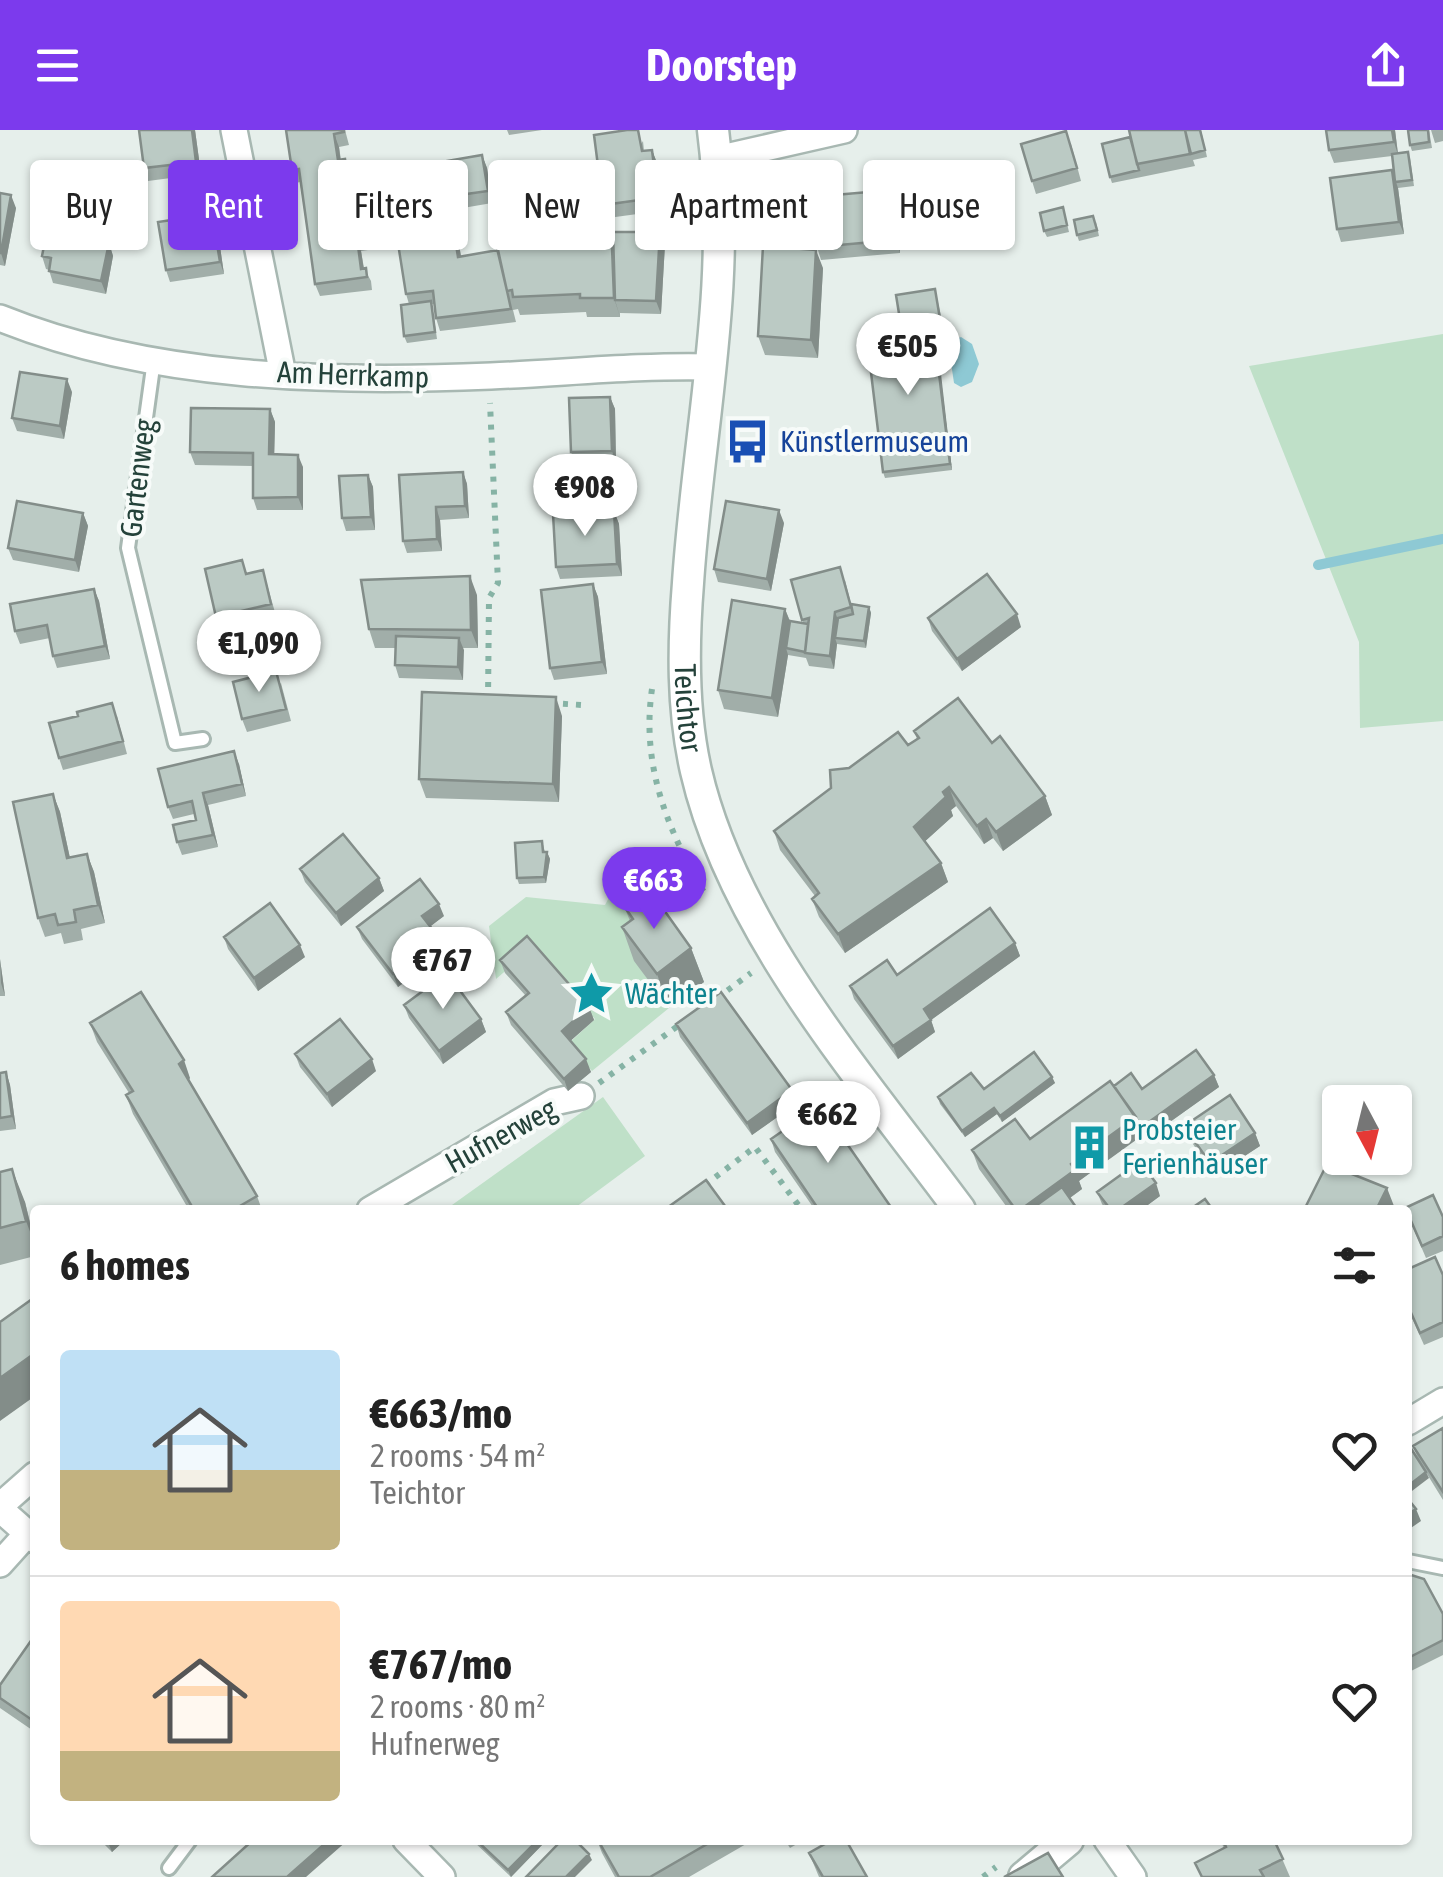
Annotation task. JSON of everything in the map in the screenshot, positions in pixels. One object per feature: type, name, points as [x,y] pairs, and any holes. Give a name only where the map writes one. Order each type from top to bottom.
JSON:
[{"type":"street","points":[[234,130],[283,374]]},
{"type":"street","points":[[715,144],[844,130]]},
{"type":"street","name":"Teichtor","points":[[715,144],[720,282],[688,580],[689,730],[714,832],[776,954],[956,1205]]},
{"type":"street","name":"Am Herrkamp","points":[[0,318],[154,360],[283,374],[370,379],[712,367]]},
{"type":"street","name":"Hufnerweg","points":[[379,1205],[554,1102],[582,1096]]},
{"type":"street","points":[[1412,1420],[1443,1401]]},
{"type":"street","points":[[30,1480],[0,1507],[30,1535]]},
{"type":"street","points":[[0,1564],[30,1537]]},
{"type":"street","points":[[411,1845],[442,1877]]},
{"type":"street","points":[[1024,1877],[1062,1845]]},
{"type":"street","points":[[1111,1845],[1133,1877]]},
{"type":"lane","name":"Gartenweg","points":[[154,360],[128,548],[175,743],[204,740]]},
{"type":"lane","points":[[1412,1562],[1441,1572]]},
{"type":"lane","points":[[169,1868],[186,1845]]},
{"type":"path","points":[[489,376],[498,583],[490,598],[486,700],[505,701]]},
{"type":"path","points":[[544,703],[582,705]]},
{"type":"path","points":[[704,1006],[776,954]]},
{"type":"path","points":[[582,1096],[689,1018]]},
{"type":"path","points":[[700,1189],[756,1147],[798,1205]]},
{"type":"green space","points":[[1443,334],[1443,721],[1360,728],[1359,642],[1249,366]]},
{"type":"green space","points":[[625,868],[662,923],[635,961],[669,1008],[592,1071],[568,1044],[595,1019],[532,948],[496,979],[489,926],[526,897],[605,905]]},
{"type":"green space","points":[[603,1097],[645,1156],[579,1205],[452,1205]]},
{"type":"water","points":[[961,337],[972,344],[979,364],[972,382],[961,387],[954,383],[950,356],[952,341]]},
{"type":"building","points":[[139,130],[192,130],[196,160],[168,160],[168,165],[148,168],[148,160],[143,160]]},
{"type":"building","points":[[286,130],[344,130],[334,134],[338,160],[318,160],[318,250],[359,250],[361,269],[366,268],[367,277],[315,284],[298,160],[290,160]]},
{"type":"building","points":[[638,130],[642,151],[652,150],[653,160],[635,160],[635,201],[615,203],[615,160],[597,160],[594,135]]},
{"type":"building","points":[[1129,130],[1185,130],[1190,154],[1137,164]]},
{"type":"building","points":[[1185,130],[1200,130],[1205,150],[1191,154]]},
{"type":"building","points":[[1326,130],[1392,130],[1394,142],[1329,150]]},
{"type":"building","points":[[1408,130],[1428,130],[1429,142],[1410,145]]},
{"type":"building","points":[[1066,131],[1077,168],[1032,181],[1021,144]]},
{"type":"building","points":[[1130,137],[1139,170],[1110,177],[1102,144]]},
{"type":"building","points":[[1408,152],[1412,180],[1395,182],[1392,154]]},
{"type":"building","points":[[482,155],[488,191],[468,194],[468,160],[453,160]]},
{"type":"building","points":[[1392,170],[1399,222],[1337,229],[1330,178]]},
{"type":"building","points":[[863,192],[863,243],[843,245],[843,194]]},
{"type":"building","points":[[0,193],[11,195],[1,253],[0,253]]},
{"type":"building","points":[[1063,207],[1067,225],[1044,231],[1040,213]]},
{"type":"building","points":[[1093,216],[1097,230],[1077,235],[1074,220]]},
{"type":"building","points":[[168,221],[168,250],[218,250],[220,262],[166,270],[158,222]]},
{"type":"building","points":[[615,232],[635,232],[635,250],[659,250],[656,301],[615,300]]},
{"type":"building","points":[[43,250],[108,250],[101,281],[49,271],[51,258],[42,256]]},
{"type":"building","points":[[399,250],[457,250],[458,257],[498,250],[511,309],[436,318],[433,291],[406,294]]},
{"type":"building","points":[[497,250],[612,250],[614,298],[580,298],[580,294],[513,297],[512,290],[507,291]]},
{"type":"building","points":[[763,250],[816,250],[811,340],[758,336]]},
{"type":"building","points":[[935,289],[940,319],[901,326],[896,295]]},
{"type":"building","points":[[431,301],[435,332],[404,336],[401,305]]},
{"type":"building","points":[[933,324],[950,464],[883,472],[866,331]]},
{"type":"building","points":[[20,372],[67,379],[60,426],[12,418]]},
{"type":"building","points":[[610,397],[612,451],[571,452],[569,398]]},
{"type":"building","points":[[191,408],[270,409],[269,454],[298,455],[298,497],[253,498],[253,453],[190,452]]},
{"type":"building","points":[[463,472],[465,506],[436,507],[437,539],[403,541],[399,475]]},
{"type":"building","points":[[368,475],[371,517],[342,518],[339,476]]},
{"type":"building","points":[[17,501],[83,513],[75,560],[8,548]]},
{"type":"building","points":[[726,501],[779,510],[767,579],[714,569]]},
{"type":"building","points":[[614,511],[617,564],[556,567],[553,514]]},
{"type":"building","points":[[242,560],[246,574],[263,570],[271,604],[216,617],[205,569]]},
{"type":"building","points":[[840,567],[851,607],[835,612],[830,656],[805,653],[809,618],[802,620],[791,580]]},
{"type":"building","points":[[987,574],[1017,614],[957,659],[928,618]]},
{"type":"building","points":[[470,576],[471,630],[369,629],[361,580]]},
{"type":"building","points":[[593,584],[602,662],[550,668],[541,590]]},
{"type":"building","points":[[94,589],[105,646],[53,656],[47,625],[15,631],[10,604]]},
{"type":"building","points":[[732,600],[785,609],[772,698],[718,690]]},
{"type":"building","points":[[851,604],[869,607],[864,641],[835,638],[838,618],[853,614]]},
{"type":"building","points":[[790,621],[808,624],[805,652],[786,648]]},
{"type":"building","points":[[396,636],[459,638],[458,667],[395,665]]},
{"type":"building","points":[[276,671],[286,709],[242,719],[233,682]]},
{"type":"building","points":[[422,692],[556,697],[553,784],[419,779]]},
{"type":"building","points":[[958,698],[992,743],[1000,736],[1045,796],[996,832],[986,819],[977,826],[949,787],[943,792],[946,797],[914,827],[941,863],[838,934],[812,899],[819,893],[774,831],[831,788],[830,770],[849,768],[898,732],[908,745],[919,738],[914,731]]},
{"type":"building","points":[[112,703],[123,741],[59,758],[49,723]]},
{"type":"building","points":[[234,751],[242,784],[203,793],[213,835],[177,842],[173,825],[196,820],[192,801],[168,807],[158,769]]},
{"type":"building","points":[[53,794],[67,858],[87,854],[98,905],[74,910],[76,922],[58,925],[55,914],[38,918],[13,802]]},
{"type":"building","points":[[343,834],[379,878],[336,913],[300,869]]},
{"type":"building","points":[[542,841],[543,852],[547,852],[544,877],[517,878],[515,843]]},
{"type":"building","points":[[420,879],[439,904],[422,916],[440,939],[393,974],[357,927]]},
{"type":"building","points":[[649,889],[691,948],[657,974],[622,927],[633,919],[624,906]]},
{"type":"building","points":[[270,903],[300,945],[254,978],[224,937]]},
{"type":"building","points":[[990,908],[1015,943],[924,1009],[931,1020],[893,1046],[850,986],[887,960],[897,975]]},
{"type":"building","points":[[527,936],[589,1007],[562,1031],[586,1059],[564,1079],[506,1012],[529,993],[500,960]]},
{"type":"building","points":[[447,973],[481,1019],[439,1051],[404,1005]]},
{"type":"building","points":[[141,992],[184,1060],[179,1064],[257,1196],[242,1205],[191,1205],[126,1095],[133,1091],[90,1023]]},
{"type":"building","points":[[721,992],[792,1090],[747,1123],[676,1024]]},
{"type":"building","points":[[340,1019],[372,1059],[327,1094],[295,1054]]},
{"type":"building","points":[[1196,1050],[1214,1075],[1142,1127],[1114,1086],[1131,1073],[1142,1089]]},
{"type":"building","points":[[1034,1052],[1052,1077],[1000,1116],[994,1108],[962,1131],[938,1097],[971,1073],[984,1089]]},
{"type":"building","points":[[6,1072],[12,1116],[0,1118],[0,1073]]},
{"type":"building","name":"Probsteier Ferienhäuser","points":[[1110,1081],[1136,1117],[1071,1164],[1075,1170],[1027,1205],[1012,1205],[972,1150],[1015,1119],[1030,1139]]},
{"type":"building","points":[[1230,1095],[1255,1133],[1210,1163],[1184,1126]]},
{"type":"building","points":[[820,1105],[890,1205],[816,1205],[771,1139]]},
{"type":"building","points":[[1140,1161],[1156,1183],[1125,1205],[1107,1205],[1097,1192]]},
{"type":"building","points":[[12,1169],[26,1221],[0,1228],[0,1172]]},
{"type":"building","points":[[1322,1174],[1354,1175],[1387,1188],[1378,1205],[1306,1205]]},
{"type":"building","points":[[706,1180],[724,1205],[671,1205]]},
{"type":"building","points":[[1062,1187],[1075,1205],[1037,1205]]},
{"type":"building","points":[[1433,1195],[1443,1217],[1443,1236],[1422,1246],[1412,1223],[1411,1205]]},
{"type":"building","points":[[1435,1257],[1443,1275],[1443,1322],[1420,1333],[1412,1315],[1412,1267]]},
{"type":"building","points":[[30,1301],[30,1357],[0,1378],[0,1322]]},
{"type":"building","points":[[1443,1428],[1443,1492],[1413,1446]]},
{"type":"building","points":[[1412,1450],[1426,1472],[1412,1483]]},
{"type":"building","points":[[1412,1575],[1424,1579],[1443,1614],[1443,1640],[1412,1656]]},
{"type":"building","points":[[30,1642],[30,1719],[0,1698],[0,1685]]},
{"type":"building","points":[[247,1845],[323,1845],[287,1877],[212,1877]]},
{"type":"building","points":[[481,1845],[533,1845],[508,1870]]},
{"type":"building","points":[[557,1845],[580,1845],[589,1854],[566,1877],[526,1877]]},
{"type":"building","points":[[601,1845],[705,1845],[650,1877],[619,1877]]},
{"type":"building","points":[[823,1845],[849,1845],[867,1877],[823,1877],[809,1853]]},
{"type":"building","points":[[1276,1845],[1283,1859],[1260,1870],[1264,1877],[1202,1877],[1195,1863],[1226,1847]]},
{"type":"building","points":[[1048,1853],[1063,1877],[1004,1877]]},
{"type":"waterway","points":[[1318,565],[1443,539]]},
{"type":"place","name":"Künstlermuseum","points":[[747,442]]},
{"type":"place","name":"Wächter","points":[[592,994]]},
{"type":"place","name":"Probsteier Ferienhäuser","points":[[1089,1147]]}]
